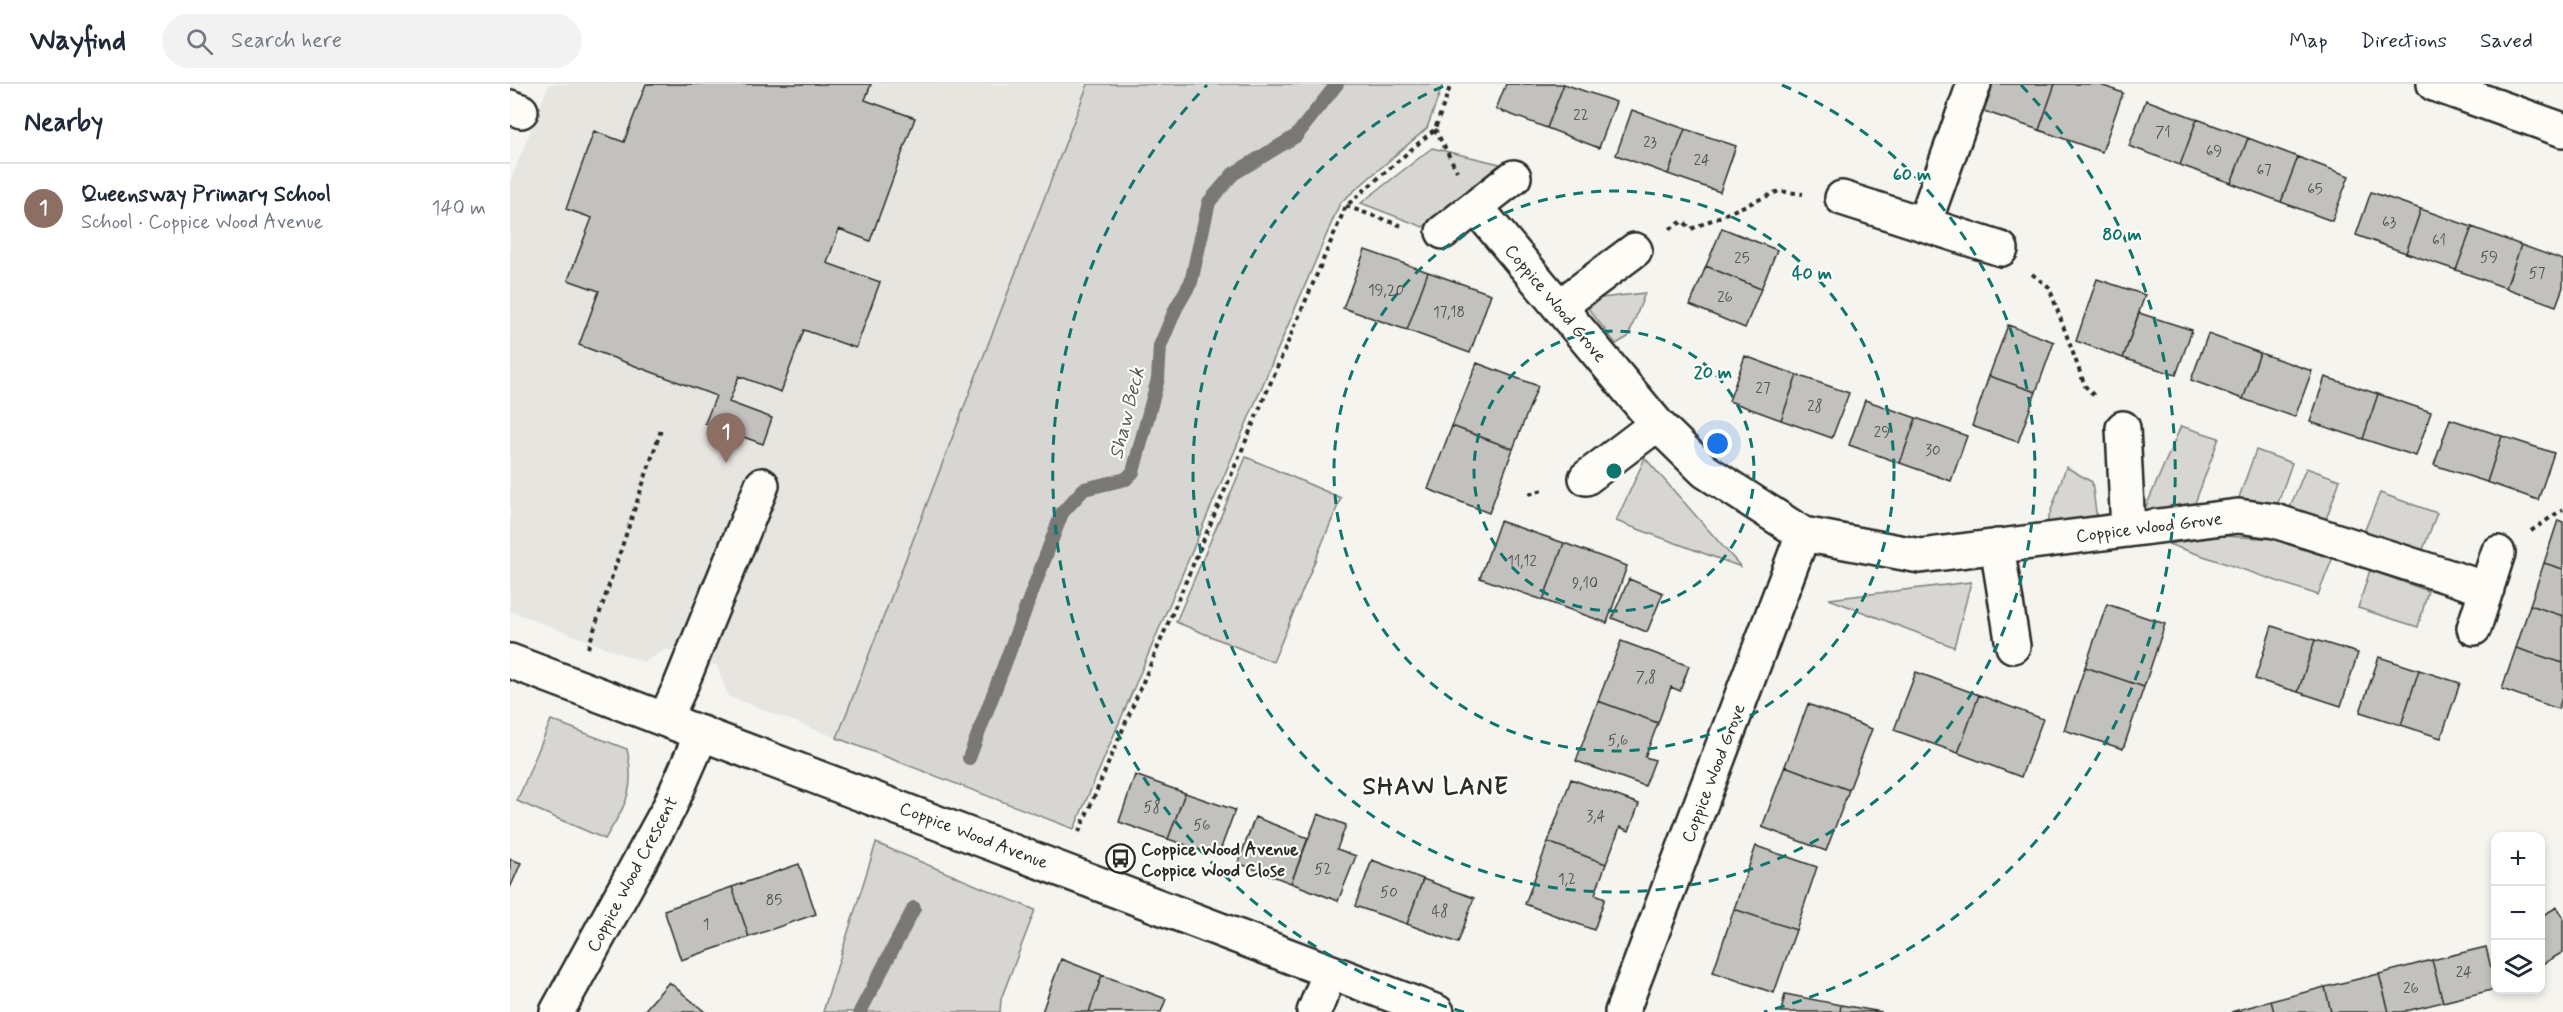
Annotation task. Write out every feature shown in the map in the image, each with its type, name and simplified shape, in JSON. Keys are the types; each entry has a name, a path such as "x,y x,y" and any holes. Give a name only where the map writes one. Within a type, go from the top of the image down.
{"street":[{"path":"1924,224 1974,84"},
{"path":"2434,84 2563,130"},
{"path":"1443,232 1514,177"},
{"path":"1842,198 2001,249"},
{"name":"Coppice Wood Grove","path":"1476,207 1657,423 1705,471 1803,534 1920,556 2238,516 2275,521 2487,589"},
{"path":"1560,306 1635,250"},
{"path":"1586,478 1657,423"},
{"path":"2123,428 2128,530"},
{"path":"664,719 680,687 762,485"},
{"name":"Coppice Wood Grove","path":"1622,1012 1803,534"},
{"path":"1997,546 2013,646"},
{"path":"2474,628 2498,553"},
{"name":"Coppice Wood Avenue","path":"510,661 1437,1012"},
{"name":"Coppice Wood Crescent","path":"556,1012 669,808 702,733"},
{"path":"1314,1012 1330,972"}],"path":[{"path":"1056,866 1077,838 1346,206 1435,129 1451,84"},
{"path":"1683,221 1691,229 1779,191 1842,198"},
{"path":"1346,206 1435,238 1443,232"},
{"path":"2001,249 2049,287 2085,387"},
{"path":"586,652 661,430"},
{"path":"2527,534 2563,509"}],"shaded area":[{"path":"549,84 1088,84 837,738 728,696 717,666 667,649 643,662 510,611 510,182"},
{"path":"1088,84 1443,84 1427,128 1340,203 1074,829 837,738"},
{"path":"1432,148 1500,164 1423,227 1361,203"},
{"path":"1645,293 1628,337 1616,344 1588,308 1601,298"},
{"path":"2181,426 2219,438 2195,503 2144,511"},
{"path":"2256,450 2292,463 2278,503 2272,505 2237,503"},
{"path":"1246,457 1341,498 1273,662 1176,622"},
{"path":"1645,458 1741,567 1616,521"},
{"path":"2066,467 2092,482 2097,520 2046,525"},
{"path":"2306,468 2340,480 2325,522 2289,510"},
{"path":"2380,493 2437,513 2422,552 2364,532"},
{"path":"2222,536 2278,539 2333,557 2318,595 2168,544"},
{"path":"2370,570 2428,591 2418,627 2358,608"},
{"path":"1971,582 1954,647 1829,599"},
{"path":"551,720 627,749 630,763 630,786 624,806 605,839 517,801"},
{"path":"876,843 1035,910 1001,999 1000,1012 823,1012"}],"building":[{"path":"646,84 871,84 865,100 915,118 870,241 839,229 827,263 880,282 856,348 804,330 781,392 739,376 729,402 772,418 763,444 705,423 716,396 579,345 599,291 568,280 592,218 566,209 594,131 624,142"},
{"path":"1506,84 1564,84 1547,128 1496,109"},
{"path":"1564,84 1616,102 1599,148 1547,128"},
{"path":"1984,84 2055,84 2039,130 1975,108"},
{"path":"2055,84 2098,84 2123,93 2102,152 2039,130"},
{"path":"2146,100 2197,119 2180,165 2129,146"},
{"path":"1632,110 1685,129 1668,174 1616,155"},
{"path":"2197,119 2248,138 2231,183 2180,165"},
{"path":"1685,129 1736,146 1720,192 1668,174"},
{"path":"2248,138 2298,157 2281,202 2231,183"},
{"path":"2298,157 2349,176 2332,221 2281,202"},
{"path":"2371,192 2421,209 2406,253 2356,235"},
{"path":"2421,209 2472,227 2456,270 2406,253"},
{"path":"2472,227 2521,245 2506,288 2456,270"},
{"path":"1722,228 1777,250 1761,289 1706,266"},
{"path":"2521,245 2563,260 2563,287 2556,306 2506,288"},
{"path":"1365,250 1428,272 1407,330 1343,308"},
{"path":"1706,266 1761,289 1745,328 1690,305"},
{"path":"1428,272 1491,294 1470,353 1407,330"},
{"path":"2097,279 2145,295 2123,358 2076,341"},
{"path":"2139,313 2192,330 2176,375 2123,358"},
{"path":"2008,325 2054,342 2036,392 1989,376"},
{"path":"2208,334 2260,353 2243,399 2191,380"},
{"path":"2260,353 2312,371 2295,417 2243,399"},
{"path":"1745,356 1797,375 1781,420 1729,401"},
{"path":"1477,363 1538,386 1513,449 1452,426"},
{"path":"1797,375 1849,393 1832,438 1781,420"},
{"path":"1989,376 2036,392 2018,442 1972,426"},
{"path":"2325,377 2378,394 2363,439 2310,422"},
{"path":"2378,394 2431,412 2416,456 2363,439"},
{"path":"1865,400 1916,418 1900,463 1849,445"},
{"path":"1916,418 1967,436 1951,481 1900,463"},
{"path":"2450,419 2502,436 2487,482 2434,465"},
{"path":"1452,426 1513,449 1489,513 1428,489"},
{"path":"2502,436 2554,453 2538,500 2487,482"},
{"path":"2558,520 2563,522 2563,569 2544,563"},
{"path":"1500,521 1564,543 1543,600 1480,578"},
{"path":"1564,543 1627,566 1607,623 1543,600"},
{"path":"2544,563 2563,569 2563,616 2530,605"},
{"path":"1629,579 1663,593 1647,632 1612,618"},
{"path":"2107,604 2165,624 2144,687 2085,667"},
{"path":"2530,605 2563,616 2563,663 2516,648"},
{"path":"2272,626 2315,640 2298,692 2255,679"},
{"path":"2315,640 2358,653 2341,706 2298,692"},
{"path":"1621,641 1689,666 1680,691 1671,687 1658,723 1598,701"},
{"path":"2516,648 2563,663 2563,695 2558,709 2502,689"},
{"path":"2379,657 2419,670 2401,725 2360,712"},
{"path":"2085,667 2144,687 2123,749 2064,730"},
{"path":"2419,670 2460,683 2441,738 2401,725"},
{"path":"1916,672 1979,695 1958,753 1894,730"},
{"path":"1979,695 2043,719 2021,777 1958,753"},
{"path":"1598,701 1658,723 1645,757 1655,760 1645,786 1576,761"},
{"path":"1808,704 1872,729 1849,790 1785,766"},
{"path":"1785,766 1849,790 1826,851 1762,827"},
{"path":"1135,775 1185,793 1168,839 1119,822"},
{"path":"1571,779 1639,804 1629,831 1620,827 1606,864 1548,842"},
{"path":"1185,793 1235,810 1218,856 1168,839"},
{"path":"1318,814 1346,825 1337,849 1356,856 1338,901 1291,883"},
{"path":"1255,817 1308,838 1291,883 1238,863"},
{"path":"1548,842 1606,864 1595,894 1605,898 1594,930 1525,904"},
{"path":"1756,846 1817,867 1796,930 1734,909"},
{"path":"510,859 521,863 510,888"},
{"path":"1372,860 1423,879 1407,924 1355,906"},
{"path":"799,864 816,914 749,937 732,887"},
{"path":"1423,879 1474,898 1458,943 1407,924"},
{"path":"732,887 749,937 681,960 664,910"},
{"path":"2557,907 2563,916 2563,952 2545,963 2545,940 2545,914"},
{"path":"1734,909 1796,930 1774,993 1713,972"},
{"path":"2486,947 2491,968 2491,990 2443,1002 2432,960"},
{"path":"1061,959 1102,975 1089,1012 1042,1012"},
{"path":"2432,960 2443,1002 2402,1012 2389,1012 2379,974"},
{"path":"2379,974 2389,1012 2331,1012 2325,987"},
{"path":"1102,975 1166,999 1161,1012 1089,1012"},
{"path":"669,982 705,1012 643,1012"},
{"path":"2325,987 2331,1012 2274,1012 2271,1001"},
{"path":"1785,994 1841,1005 1840,1012 1781,1012"},
{"path":"2271,1001 2274,1012 2231,1012"},
{"path":"1841,1005 1882,1012 1840,1012"}],"waterway":[{"name":"Shaw Beck","path":"969,758 1062,513 1084,489 1126,479 1133,472 1158,379 1160,346 1176,308 1191,282 1209,202 1233,174 1296,136 1337,84"},
{"name":"Shaw Beck","path":"860,1012 914,908"}],"place":[{"name":"Queensway Primary School","path":"726,463"},
{"name":"Coppice Wood Avenue Coppice Wood Close","path":"1120,859"}],"district":[{"name":"SHAW LANE","path":"1436,786"}]}
